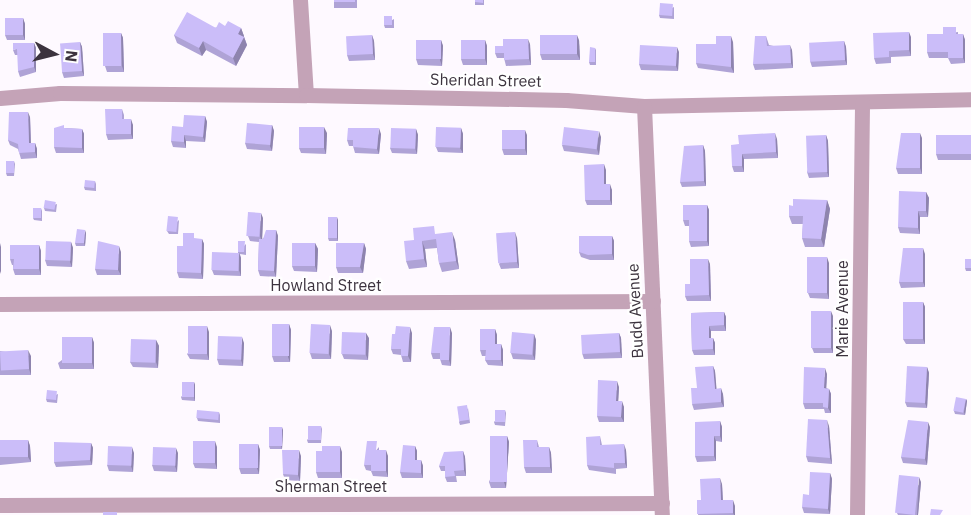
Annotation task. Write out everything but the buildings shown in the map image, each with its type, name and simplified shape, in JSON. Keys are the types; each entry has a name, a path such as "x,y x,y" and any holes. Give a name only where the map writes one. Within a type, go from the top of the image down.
{"street":[{"path":"300,0 306,95"},
{"name":"Sheridan Street","path":"0,98 60,93 306,95 567,100 644,106 971,99"},
{"name":"Marie Avenue","path":"856,515 862,103"},
{"name":"Budd Avenue","path":"644,106 662,509"},
{"name":"Howland Street","path":"0,304 653,301"},
{"name":"Sherman Street","path":"0,505 662,509"}]}
